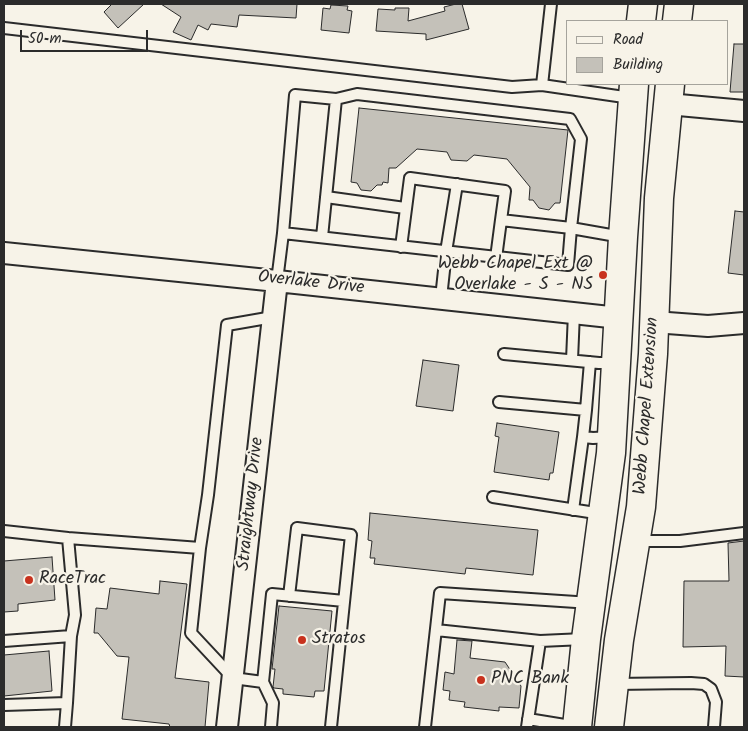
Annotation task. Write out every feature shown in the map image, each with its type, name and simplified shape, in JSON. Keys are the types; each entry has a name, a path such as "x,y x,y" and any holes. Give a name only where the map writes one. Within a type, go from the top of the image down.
{"main road":[{"path":"641,20 643,4"},
{"path":"677,20 679,4"},
{"name":"Webb Chapel Extension","path":"577,727 586,639 611,445 633,91"},
{"name":"Webb Chapel Extension","path":"609,727 618,640 636,541 641,498 653,354 659,198 669,94"},
{"path":"619,318 654,322"},
{"path":"611,445 623,469 624,486 621,524 629,538 636,541"}],"street":[{"path":"669,94 744,110"},
{"name":"Overlake Drive","path":"4,253 619,318"},
{"name":"Straightway Drive","path":"227,727 277,281"},
{"path":"654,322 708,326 744,323"}],"lane":[{"path":"542,85 551,4"},
{"path":"4,28 512,87 542,85 633,91"},
{"path":"277,281 295,95 336,99 357,94 570,119 581,139 568,265 283,232"},
{"path":"322,237 336,99"},
{"path":"401,247 410,178 505,191 496,258"},
{"path":"441,298 457,184"},
{"path":"326,197 405,208"},
{"path":"502,220 571,228 623,237"},
{"path":"572,360 574,313"},
{"path":"263,682 233,678 191,632 228,325 273,317"},
{"path":"504,354 617,363"},
{"path":"573,510 586,410 590,362"},
{"path":"499,402 586,410"},
{"path":"583,436 611,445"},
{"path":"493,497 603,514"},
{"path":"289,596 297,528 351,534 331,727"},
{"path":"4,531 200,548"},
{"path":"636,541 680,541 744,532"},
{"path":"65,727 71,636 75,615 68,538"},
{"path":"425,727 440,592 591,603"},
{"path":"271,727 273,703 263,682 272,594 344,601"},
{"path":"436,630 540,641 586,639"},
{"path":"4,640 71,636"},
{"path":"540,641 528,723 577,727"},
{"path":"613,684 704,684 711,689 716,702 714,727"},
{"path":"4,705 67,703"}],"building":[{"path":"112,4 144,4 118,28 104,12"},
{"path":"161,4 297,4 296,18 239,15 237,27 211,24 208,30 198,25 191,40 173,32 181,17"},
{"path":"462,4 469,29 426,40 426,34 376,31 378,9 395,10 395,8 409,8 408,21 445,11 444,7"},
{"path":"331,5 348,6 347,10 352,11 349,33 321,30 323,8 330,9"},
{"path":"734,44 744,44 744,92 730,92"},
{"path":"359,108 568,130 560,203 555,203 549,210 539,208 533,200 529,200 530,187 507,159 474,155 467,161 451,160 447,152 417,149 396,168 389,168 388,183 383,182 382,185 377,185 371,191 361,190 357,183 351,182"},
{"path":"735,211 744,212 744,275 728,273"},
{"path":"423,360 459,365 453,411 416,406"},
{"path":"497,423 559,432 553,473 550,473 549,480 494,472 499,437 495,436"},
{"path":"370,513 538,530 533,575 466,568 465,574 374,564 375,558 370,558 372,541 368,540"},
{"path":"744,541 744,677 725,676 726,646 683,647 684,581 729,581 728,543"},
{"name":"RaceTrac","path":"52,557 55,600 18,604 18,611 4,612 4,561"},
{"path":"160,581 187,584 175,678 209,682 205,727 170,727 169,724 122,719 129,657 117,656 98,633 94,633 96,608 107,609 110,588 159,594"},
{"name":"Stratos","path":"279,606 332,611 324,691 315,691 314,697 283,694 283,689 273,687 275,669 272,669"},
{"name":"PNC Bank","path":"457,640 472,641 470,658 505,662 521,686 519,708 499,707 499,711 464,707 465,702 449,700 450,691 443,690 445,672 454,674"},
{"path":"49,651 52,691 4,696 4,655"}],"place":[{"name":"Webb Chapel Ext @ Overlake - S - NS","path":"603,275"},
{"name":"RaceTrac","path":"29,580"},
{"name":"Stratos","path":"302,640"},
{"name":"PNC Bank","path":"481,680"}]}
